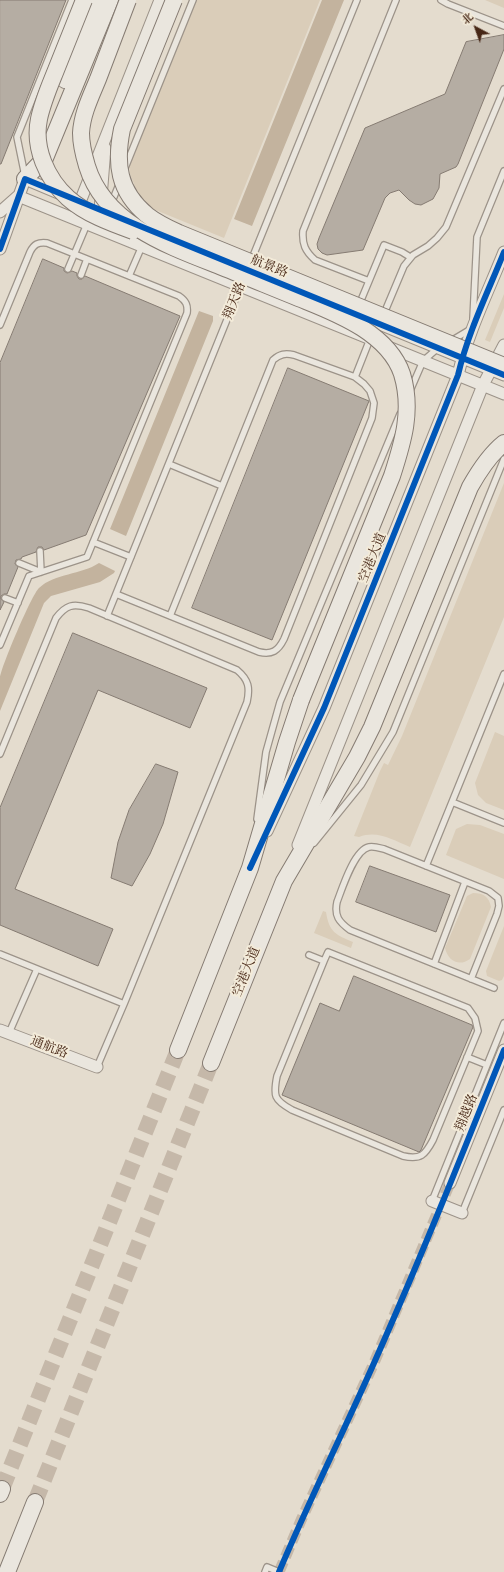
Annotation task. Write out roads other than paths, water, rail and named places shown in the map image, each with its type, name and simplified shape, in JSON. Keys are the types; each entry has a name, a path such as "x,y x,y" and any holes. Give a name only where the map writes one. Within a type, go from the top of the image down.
{"main road":[{"path":"84,0 44,100 38,120 38,138 41,156 47,171 56,185 69,199 105,220 166,245"},
{"path":"25,179 97,0"},
{"path":"25,179 45,158 110,0"},
{"path":"128,0 86,110 81,133 84,154 90,175 102,196 116,211 137,227 166,245"},
{"path":"174,0 122,129 118,148 118,164 121,178 136,204 148,216 179,233 498,368"},
{"name":"空港大道","path":"166,245 332,312 361,327 378,339 391,355 401,373 406,393 407,412 404,439 392,476 301,700 250,868 178,1050"},
{"name":"空港大道","path":"211,1063 284,881 372,727 470,487 482,466 498,447 504,443"},
{"path":"7,1572 35,1502"}],"street":[{"path":"76,219 80,202 160,0"},
{"path":"90,225 100,210 107,132"},
{"path":"0,249 25,179"},
{"name":"航景路","path":"25,179 462,358 498,368 504,375"},
{"path":"0,212 18,196"},
{"path":"18,196 504,394"},
{"name":"空港大道","path":"250,868 324,708 458,375 462,358 504,252"},
{"name":"空港大道","path":"284,881 483,386 498,368 504,345"},
{"name":"通航路","path":"5,1031 97,1067"},
{"name":"翔越路","path":"450,1184 504,1050"},
{"path":"432,1201 462,1213"}],"lane":[{"path":"25,179 17,137 72,0"},
{"path":"100,210 109,207 193,0"},
{"name":"翔天路","path":"107,616 357,0"},
{"path":"369,281 315,260 309,255 302,241 303,231 396,0"},
{"path":"441,0 504,26"},
{"path":"380,324 404,266 410,257 428,246 446,227 504,89"},
{"path":"250,868 266,752 280,702 423,361 438,348 473,329 477,237 504,171"},
{"path":"68,269 74,254 90,225"},
{"path":"0,325 34,246 40,242 47,243 179,296 188,306 187,313 87,557 29,576 0,645"},
{"path":"355,314 384,245 410,257"},
{"path":"129,276 142,246"},
{"path":"81,275 87,259"},
{"path":"355,377 370,339"},
{"path":"116,594 170,616 259,652 274,652 280,647 372,418 374,403 370,391 364,384 355,377 294,355 286,353 279,355 273,360 170,616"},
{"path":"284,881 362,786 393,732 504,459"},
{"path":"168,464 222,486"},
{"path":"93,542 131,557"},
{"path":"40,551 41,572"},
{"path":"20,564 41,572"},
{"path":"5,598 18,603"},
{"path":"0,754 56,618 62,610 71,606 80,606 107,616 237,670 248,682 249,691 247,702 97,1067"},
{"path":"426,866 504,674"},
{"path":"452,802 504,823"},
{"path":"471,979 497,914 498,898 492,892 384,849 368,847 361,851 356,857 337,902 335,910 336,918 342,925 350,930 471,979 494,988"},
{"path":"434,964 465,882"},
{"path":"328,952 468,1008 475,1018 478,1031 433,1140 429,1148 422,1156 414,1158 404,1156 292,1110 280,1103 275,1097 274,1089 277,1076 324,961 328,952"},
{"path":"0,954 124,1004"},
{"path":"309,955 324,961"},
{"path":"5,1031 38,969"},
{"name":"翔越路","path":"432,1201 504,1023"},
{"path":"467,1057 487,1065"},
{"path":"462,1213 504,1110"},
{"path":"265,1572 267,1567 279,1572"}],"tunnel":[{"path":"2,1489 178,1050"},
{"path":"35,1502 211,1063"},
{"path":"279,1572 302,1518 374,1363 450,1183"}]}
